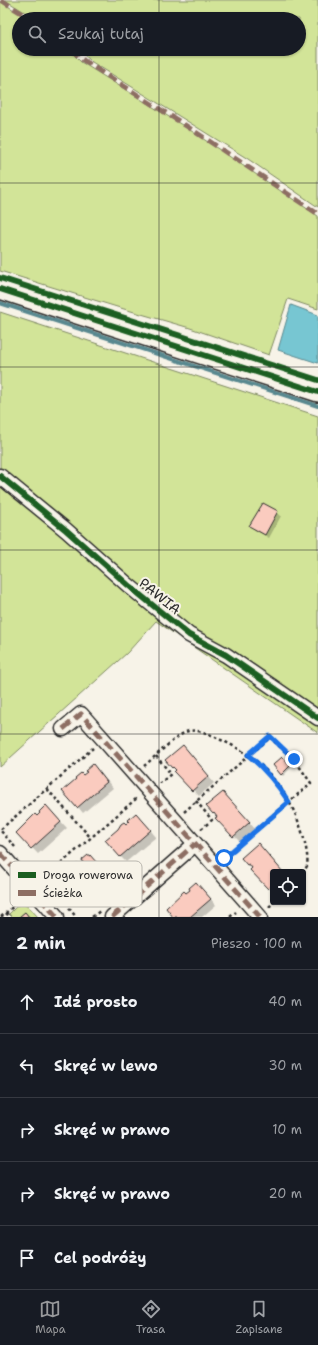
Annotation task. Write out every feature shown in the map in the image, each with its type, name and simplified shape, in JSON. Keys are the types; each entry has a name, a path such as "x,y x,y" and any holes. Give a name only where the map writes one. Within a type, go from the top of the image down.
{"street":[{"path":"0,289 318,392"},
{"name":"PAWIA","path":"0,476 66,530 128,585 190,634 226,655 318,718"},
{"path":"63,729 81,714 195,844 264,912"},
{"path":"142,885 195,844"},
{"path":"0,853 10,864"},
{"path":"48,907 57,917"}],"path":[{"path":"144,766 181,734 190,731 200,731 215,736 234,746 259,764 289,802 304,836 307,856 307,865 305,869"},
{"path":"184,812 270,736 294,759 311,783 224,858"},
{"path":"0,830 93,748 98,754"},
{"path":"156,756 171,774 159,784"},
{"path":"47,789 91,838"},
{"path":"64,861 137,798 132,793"},
{"path":"196,801 212,820 200,830"},
{"path":"232,906 241,917"},
{"path":"1,917 13,907"},
{"path":"92,917 108,912"},
{"path":"230,917 236,912"},
{"path":"6,913 10,917"}],"green space":[{"path":"5,0 318,0 318,207 248,159 92,62 86,56 306,56 306,12 25,12"},
{"path":"0,1 17,12 12,12 12,56 75,56 81,62 190,130 318,216 318,309 288,299 269,355 190,328 0,271"},
{"path":"0,312 318,416 318,733 156,621 127,653 0,767"},
{"path":"16,907 29,907 38,917 29,917 25,912 19,917 12,917 9,914"}],"water":[{"path":"291,305 318,315 318,363 278,350"}],"building":[{"path":"263,503 278,511 265,535 249,526"},
{"path":"183,745 209,776 192,791 174,772 176,770 173,767 172,768 165,760"},
{"path":"282,757 290,766 281,775 273,765"},
{"path":"93,764 107,782 77,808 62,791 81,773 83,775 87,772 85,771"},
{"path":"223,792 250,822 233,837 215,818 217,817 214,813 213,814 206,806"},
{"path":"46,805 61,822 31,849 16,833 35,814 37,816"},
{"path":"136,813 151,830 120,857 105,840 118,829 121,824 124,822 126,824 129,821 128,820"},
{"path":"258,843 280,869 270,869 270,887 268,889 250,870 252,868 249,864 247,865 241,858"},
{"path":"90,855 95,861 82,861"},
{"path":"196,882 211,899 190,917 173,917 166,908 184,891 186,893 190,890 189,888"},
{"path":"25,912 29,917 19,917"}],"waterway":[{"path":"0,303 318,406"}],"marked path":[{"path":"1,0 20,12"},
{"path":"79,56 318,214"},
{"path":"63,729 81,714 260,917"},
{"path":"142,891 195,844"},
{"path":"0,853 10,864"},
{"path":"48,907 57,917"},
{"path":"112,917 123,907"}],"cycle path":[{"path":"0,278 318,380"},
{"path":"0,289 318,392"},
{"path":"0,476 189,635 226,655 318,718"}],"route":[{"path":"224,858 289,802 279,786 259,764 248,755 270,736 294,759"}]}
